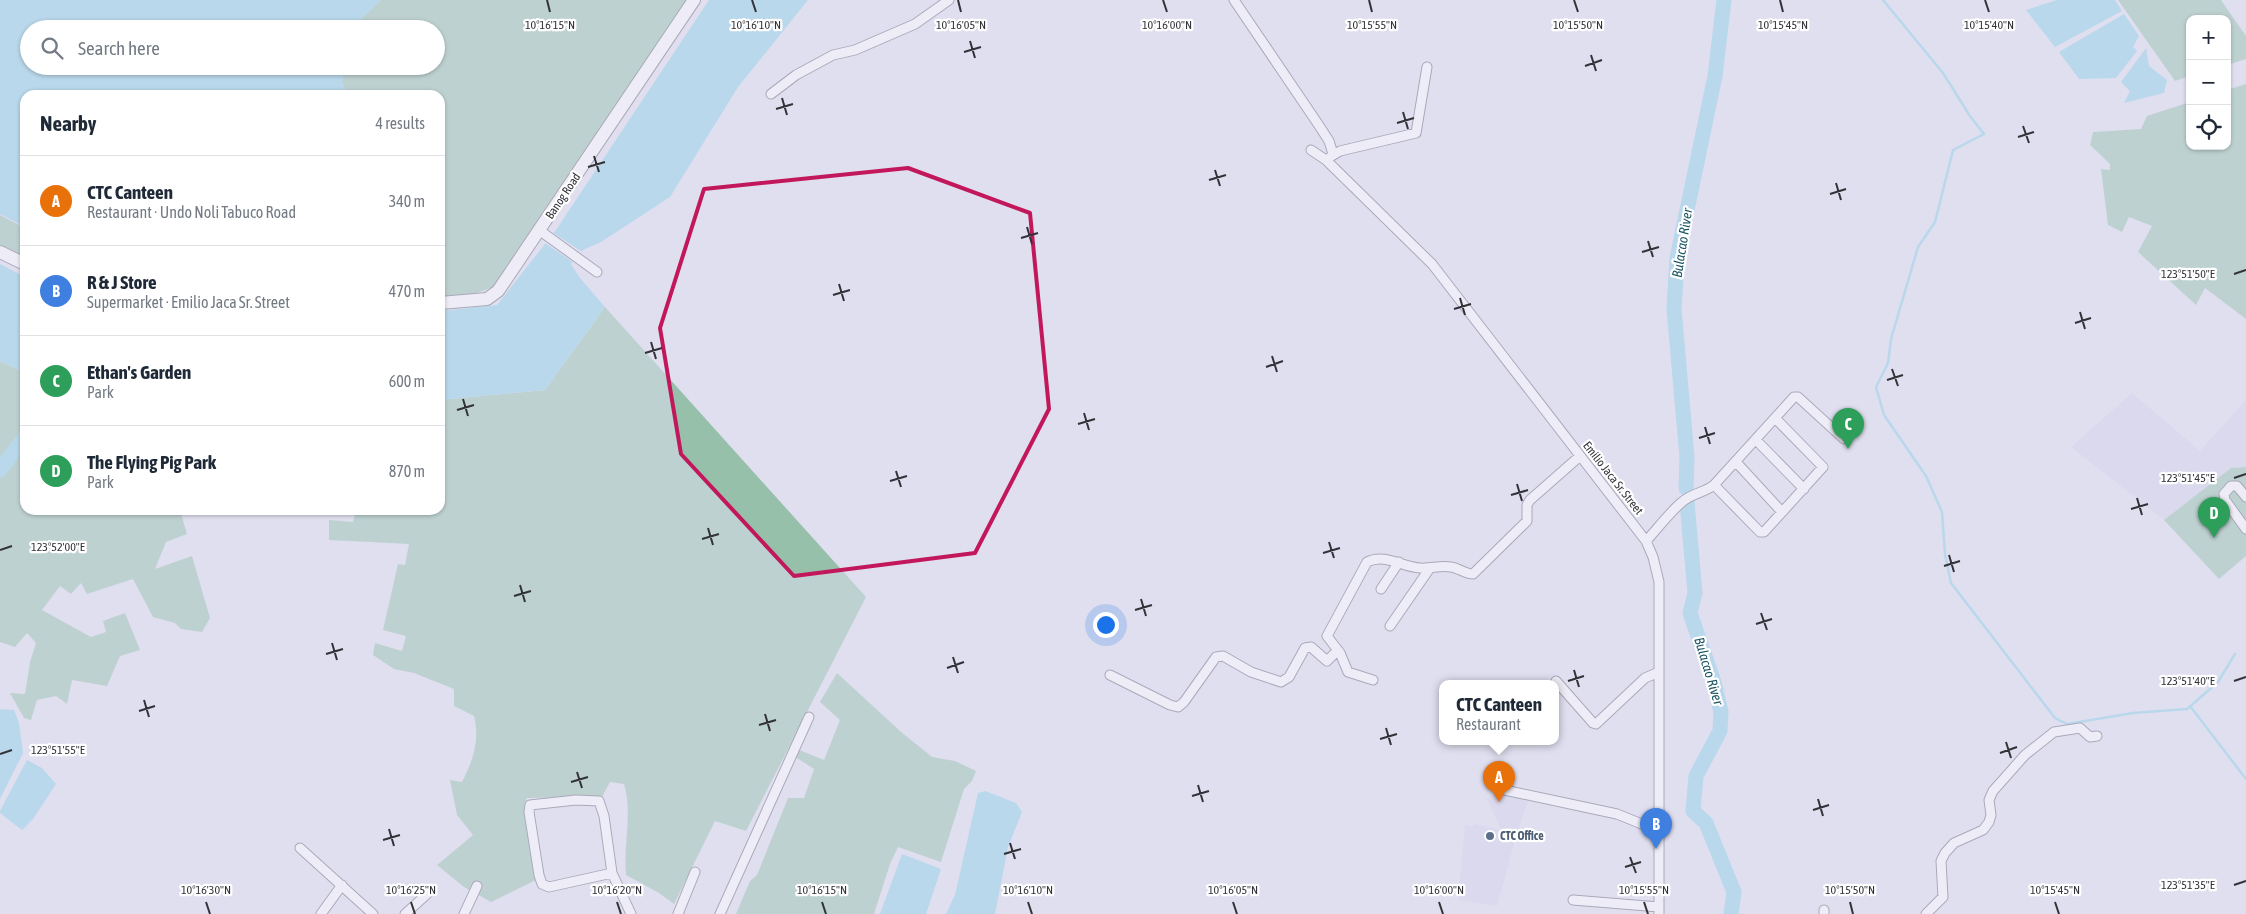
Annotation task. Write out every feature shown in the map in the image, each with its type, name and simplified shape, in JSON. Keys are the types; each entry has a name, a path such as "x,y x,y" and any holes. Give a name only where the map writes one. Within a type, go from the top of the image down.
{"street":[{"name":"Banog Road","path":"445,303 481,300 493,296 503,286 544,234 694,0"},
{"path":"771,94 796,75 833,55 856,50 914,24 949,0"},
{"path":"1234,0 1330,141 1330,157"},
{"path":"1330,157 1340,151 1416,133 1427,67"},
{"name":"Emilio Jaca Sr. Street","path":"1311,150 1330,157 1432,264 1646,541 1653,557 1659,582 1659,911"},
{"path":"544,234 585,261 597,272"},
{"path":"0,252 20,262"},
{"path":"1646,541 1682,502 1691,495 1706,491 1714,485 1776,419 1793,398 1798,397 1844,440"},
{"path":"1714,485 1761,532 1804,489 1823,467 1776,419"},
{"path":"1756,440 1804,489"},
{"path":"1373,680 1348,672 1338,650 1327,636 1364,566 1371,560 1393,559 1419,568 1448,566 1469,574 1476,572 1527,521 1527,505 1530,500 1580,456"},
{"path":"1736,462 1782,512"},
{"path":"2246,497 2237,486 2231,486 2224,494 2225,500 2246,529"},
{"path":"1381,589 1399,562"},
{"path":"1390,626 1430,568"},
{"path":"1110,675 1170,705 1178,707 1184,702 1216,657 1222,656 1250,672 1281,682 1289,677 1305,648 1311,647 1327,661 1338,650"},
{"path":"1559,684 1593,723 1596,724 1645,678 1659,672"},
{"path":"720,914 809,717"},
{"path":"1926,914 1943,897 1941,862 1945,854 1954,843 1983,830 1989,822 1990,795 2025,755 2058,731 2080,728 2090,736 2097,736"},
{"path":"1500,790 1617,814 1659,831"},
{"path":"612,873 549,887 542,884 529,812 530,805 576,800 599,801 604,816 612,873 631,914"},
{"path":"300,848 373,914"},
{"path":"678,914 695,872"},
{"path":"321,914 342,885"},
{"path":"464,914 477,886"},
{"path":"405,914 427,894"},
{"path":"1573,900 1659,911"}],"highlighted area":[{"path":"908,168 1030,213 1049,409 975,553 794,576 681,454 660,328 704,189"}],"shaded area":[{"path":"2132,393 2200,451 2246,400 2246,467 2231,468 2164,520 2071,447"},
{"path":"1499,791 1529,798 1517,833 1497,906 1458,900 1465,825 1472,827 1475,824 1501,830 1487,799"}],"green space":[{"path":"381,0 687,0 493,287 474,294 445,297 445,90 345,90 342,82 343,75 445,75 445,20 361,19"},
{"path":"2118,0 2221,0 2246,36 2246,59 2231,64 2231,15 2186,15 2186,77 2175,81"},
{"path":"2246,84 2246,319 2205,288 2196,305 2138,252 2152,226 2129,217 2122,232 2108,225 2101,169 2110,170 2110,164 2090,145 2093,132 2141,129 2147,116 2186,103 2186,150 2231,150 2231,89"},
{"path":"0,215 20,225 20,257 0,247"},
{"path":"605,307 866,597 746,831 715,821 674,904 659,893 626,875 628,806 624,784 610,782 602,797 527,798 525,803 538,879 491,902 464,887 437,865 473,835 457,815 450,780 462,782 469,766 476,742 474,716 454,706 454,689 414,673 394,669 373,655 375,643 402,651 406,636 383,630 398,564 405,565 409,544 329,540 329,520 353,522 355,515 445,515 445,400 545,390"},
{"path":"0,361 20,371 20,515 181,515 187,534 166,542 155,569 192,556 210,618 202,632 181,629 175,623 153,617 133,579 87,594 81,583 71,594 60,586 42,610 91,637 106,632 103,621 125,613 140,650 120,656 107,686 72,680 67,704 56,696 37,700 31,720 24,718 10,693 25,694 30,662 36,643 27,633 15,647 0,642"},
{"path":"2246,467 2246,556 2219,579 2164,520 2231,468"},
{"path":"837,673 900,731 932,757 955,761 976,771 972,781 964,789 941,862 898,847 890,864 874,914 736,914 750,881 757,875 788,798 804,798 814,769 794,756 797,749 824,760 840,720 820,702"}],"water":[{"path":"0,0 381,0 361,20 20,20 20,75 343,75 342,82 345,90 20,90 20,224 0,214"},
{"path":"709,0 808,0 738,87 670,197 601,242 583,250 571,264 580,278 605,307 545,390 445,400 445,310 497,305 556,230"},
{"path":"2057,0 2115,0 2122,11 2055,47 2026,10"},
{"path":"2124,14 2139,36 2133,47 2137,51 2116,78 2079,79 2059,52"},
{"path":"2146,48 2149,66 2167,80 2164,93 2124,103 2130,91 2121,82"},
{"path":"0,264 20,274 20,371 0,361"},
{"path":"0,709 14,710 19,723 23,753 0,799"},
{"path":"27,760 42,768 56,784 33,819 22,830 0,813 0,811"},
{"path":"985,791 1016,803 1022,812 1008,847 995,914 946,914 955,895 978,793"},
{"path":"902,854 941,869 926,914 880,914"}],"pier":[{"path":"552,232 584,253 574,263 545,243"}],"waterway":[{"name":"Bulacao River","path":"1686,488 1687,457 1674,309 1677,258 1715,76 1724,0"},
{"path":"1883,0 1943,73 1970,116 1984,134 1953,150 1935,222 1918,247 1891,339 1888,363 1876,387 1884,415 1926,476 1942,512 1945,554 1951,583 2055,718 2067,724 2133,713 2187,709 2218,682 2235,654"},
{"path":"0,470 20,444"},
{"name":"Bulacao River","path":"1687,502 1695,593 1690,613 1714,682 1721,712 1720,731 1696,776 1693,811 1706,823 1734,892 1731,914"},
{"path":"2190,706 2246,779"}],"place":[{"name":"Ethan's Garden","path":"1848,449"},
{"name":"The Flying Pig Park","path":"2214,538"},
{"name":"CTC Canteen","path":"1499,802"},
{"name":"CTC Office","path":"1490,836"},
{"name":"R & J Store","path":"1656,849"}]}
